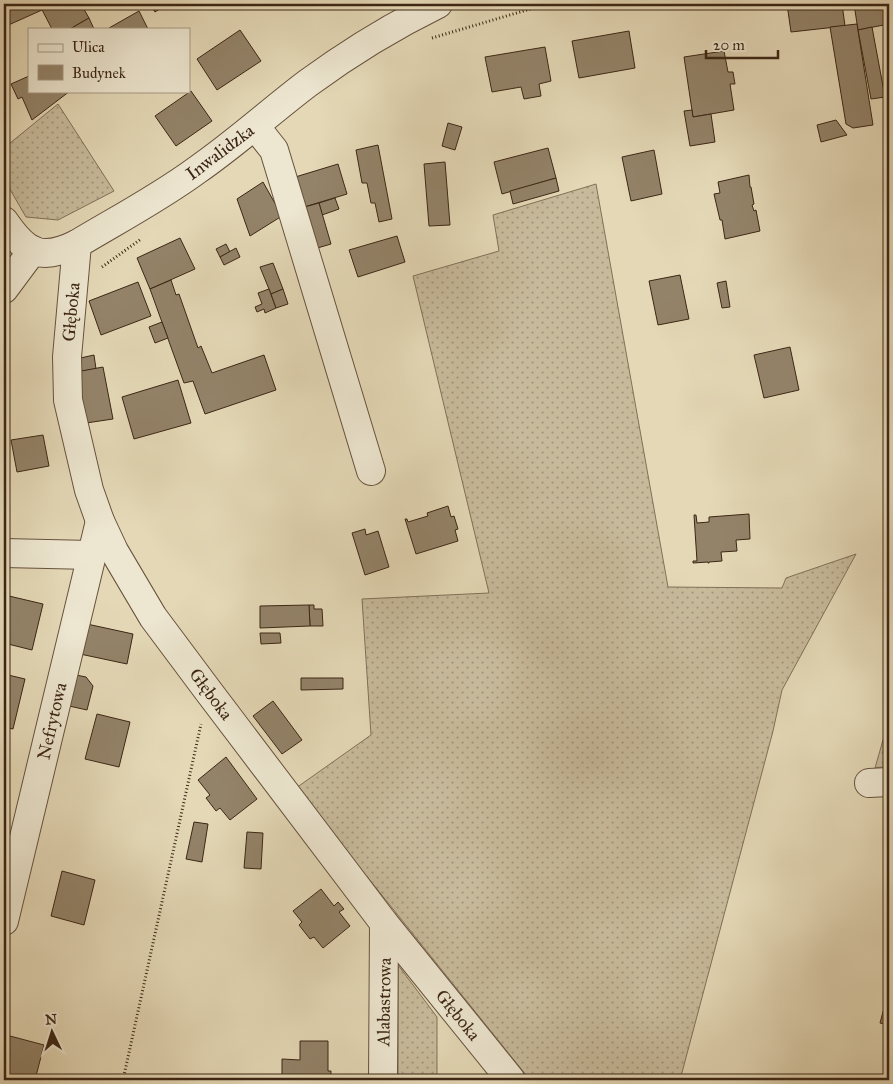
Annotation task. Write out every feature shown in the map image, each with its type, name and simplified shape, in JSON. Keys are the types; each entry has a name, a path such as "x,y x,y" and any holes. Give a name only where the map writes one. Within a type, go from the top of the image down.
{"street":[{"name":"Inwalidzka","path":"33,250 42,253 60,252 77,244 177,184 221,153 348,55 399,24 438,4"},
{"path":"255,126 274,150 371,471"},
{"path":"4,221 16,237 33,250 4,290"},
{"name":"Głęboka","path":"77,244 66,357 68,400 89,490 100,521 114,551 153,617 209,692 384,923 511,1080"},
{"name":"Nefrytowa","path":"4,921 100,521"},
{"path":"4,553 92,556"},
{"name":"Alabastrowa","path":"382,1080 384,923"}],"path":[{"path":"425,40 547,4"},
{"path":"73,287 142,238"},
{"path":"123,1080 209,692"}],"shaded area":[{"path":"58,104 114,191 58,220 26,217 4,179 4,148"},
{"path":"596,184 668,587 782,588 786,578 856,554 782,690 773,731 680,1080 530,1080 296,788 371,735 362,599 489,593 413,276 499,251 493,215"},
{"path":"889,719 889,766 875,768"},
{"path":"398,965 437,1017 437,1080 398,1080"}],"building":[{"path":"4,4 39,4 42,10 4,27"},
{"path":"39,4 81,4 89,18 72,28 51,28"},
{"path":"150,4 167,4 155,12"},
{"path":"787,4 842,4 845,26 791,32"},
{"path":"854,4 889,4 889,24 858,30"},
{"path":"139,11 148,28 109,28"},
{"path":"89,18 94,28 72,28"},
{"path":"857,24 873,125 853,128 846,124 830,27"},
{"path":"872,27 885,97 871,99 858,30"},
{"path":"240,30 261,61 217,90 197,59"},
{"path":"629,31 635,68 579,78 572,41"},
{"path":"545,47 551,81 539,84 541,96 524,99 521,87 492,92 485,57"},
{"path":"724,51 728,72 733,72 735,84 730,84 734,110 693,117 684,57"},
{"path":"28,76 28,92 69,92 32,120 22,97 18,99 11,84"},
{"path":"190,92 212,121 176,146 155,116"},
{"path":"692,110 693,117 711,114 715,142 690,146 684,111"},
{"path":"836,120 847,135 821,142 817,125"},
{"path":"448,123 462,127 455,150 442,146"},
{"path":"378,145 392,219 379,222 375,203 371,203 367,183 362,183 356,150"},
{"path":"548,148 556,178 502,194 494,162"},
{"path":"654,150 662,194 631,201 622,157"},
{"path":"445,162 450,225 429,226 424,164"},
{"path":"338,164 347,194 301,208 292,178"},
{"path":"749,175 754,204 752,205 754,211 756,210 760,231 725,239 722,220 720,220 714,194 720,193 718,182"},
{"path":"556,178 559,191 513,204 510,191"},
{"path":"263,182 282,216 250,236 237,199"},
{"path":"335,198 339,209 322,215 319,203"},
{"path":"319,203 331,244 314,249 301,208"},
{"path":"397,236 405,262 358,277 349,250"},
{"path":"180,238 195,269 150,289 137,258"},
{"path":"226,244 230,252 220,257 216,249"},
{"path":"236,248 240,257 224,265 220,257"},
{"path":"273,263 283,289 271,294 260,267"},
{"path":"680,275 689,319 658,325 649,281"},
{"path":"171,280 176,295 179,294 198,348 201,346 212,373 264,355 276,390 205,414 193,381 184,383 150,289"},
{"path":"726,281 730,307 722,308 717,283"},
{"path":"138,282 151,316 101,335 89,301"},
{"path":"269,289 276,308 265,313 264,309 257,312 255,307 262,304 258,293"},
{"path":"283,289 288,304 276,308 271,294"},
{"path":"162,322 168,338 155,343 149,327"},
{"path":"790,347 799,390 764,398 754,355"},
{"path":"94,355 96,369 76,372 76,359"},
{"path":"103,367 113,419 86,423 76,372"},
{"path":"178,380 191,423 134,439 122,397"},
{"path":"43,435 49,466 17,472 11,440"},
{"path":"448,506 451,517 454,516 458,529 455,530 458,541 416,554 405,519 408,522 428,516 427,513"},
{"path":"749,514 750,539 736,540 737,551 721,552 722,561 693,563 693,561 697,561 694,515 696,515 697,523 709,522 709,517"},
{"path":"365,529 366,535 378,531 389,567 365,575 352,533"},
{"path":"9,596 43,604 32,650 4,643 4,619"},
{"path":"309,605 314,605 314,609 322,609 323,626 310,626"},
{"path":"309,605 310,626 260,628 260,606"},
{"path":"87,624 133,634 127,664 80,654"},
{"path":"260,633 280,633 281,643 261,644"},
{"path":"4,674 25,679 13,729 4,727"},
{"path":"76,675 86,677 93,686 87,710 69,706"},
{"path":"301,678 343,678 343,689 301,690"},
{"path":"273,701 302,740 282,754 253,716"},
{"path":"97,714 130,722 119,767 85,759"},
{"path":"226,757 257,799 230,820 220,808 216,811 206,798 210,795 198,780"},
{"path":"194,822 208,824 202,862 186,859"},
{"path":"247,832 263,833 261,869 244,868"},
{"path":"62,871 95,880 84,925 51,916"},
{"path":"321,889 334,906 338,902 344,909 339,912 350,926 323,948 314,937 310,939 299,925 302,922 293,911"},
{"path":"887,997 889,998 889,1025 880,1023"},
{"path":"10,1036 44,1045 35,1080 4,1080 10,1054 5,1053"},
{"path":"300,1041 328,1041 328,1071 331,1071 331,1080 282,1080 282,1059 300,1060"}]}
